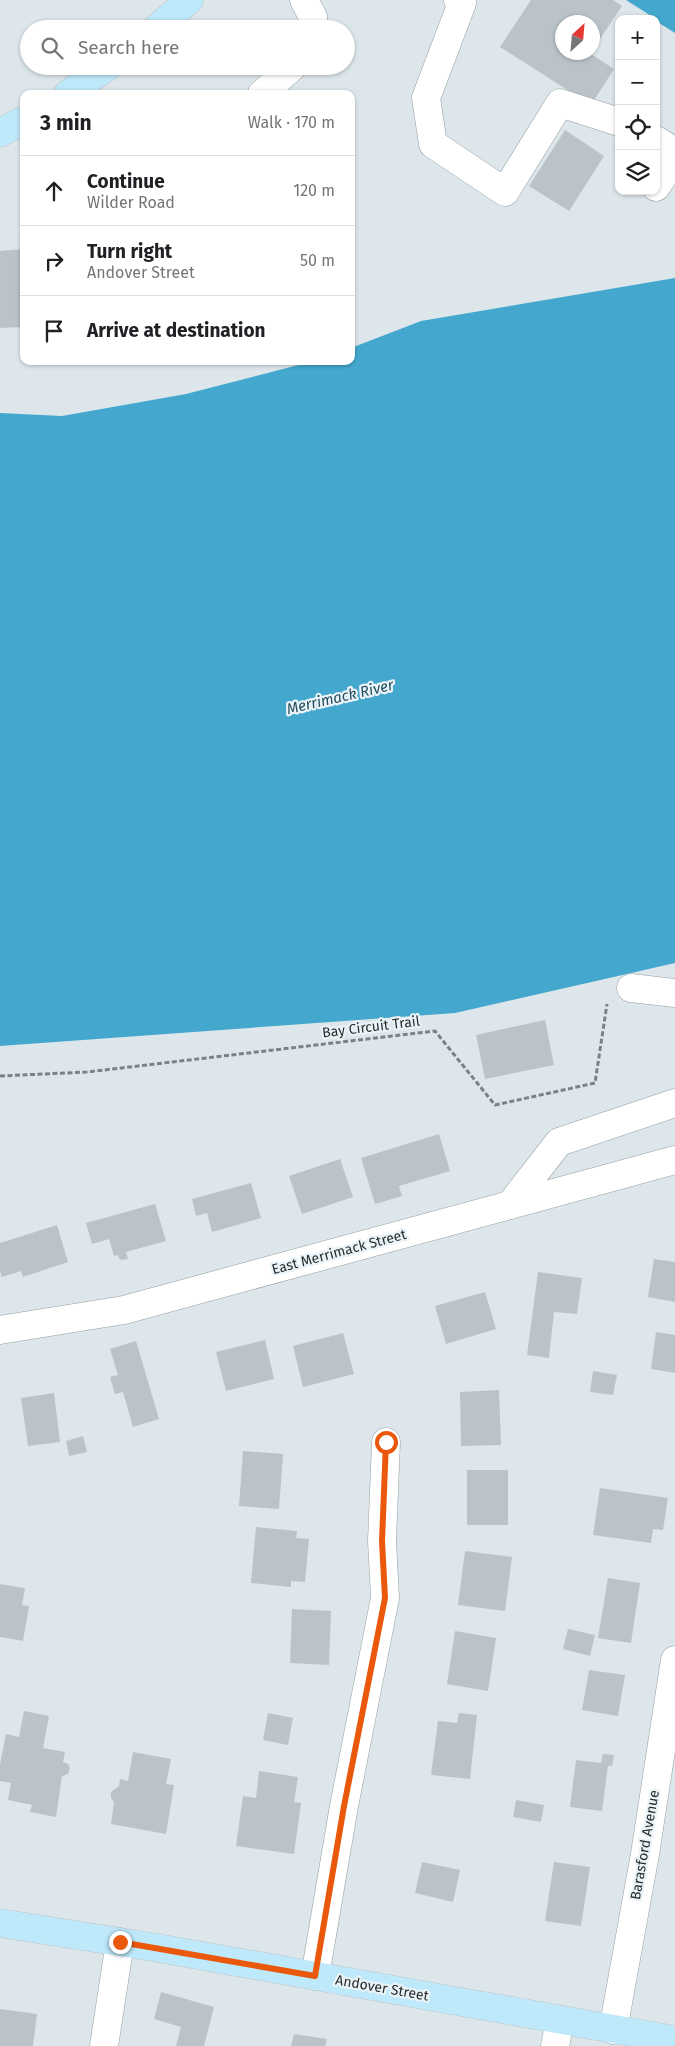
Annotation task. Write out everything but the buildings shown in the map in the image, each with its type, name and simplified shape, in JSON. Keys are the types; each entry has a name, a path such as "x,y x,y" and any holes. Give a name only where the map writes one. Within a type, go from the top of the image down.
{"main road":[{"path":"166,20 189,0"},
{"path":"74,90 95,75"},
{"path":"0,133 20,122"},
{"name":"Andover Street","path":"0,1923 315,1976 557,2033 613,2030 675,2040"}],"street":[{"path":"304,0 313,20"},
{"path":"458,0 462,3 426,98 433,144 505,192 560,103 615,121"},
{"path":"266,90 283,75"},
{"path":"660,143 675,152"},
{"path":"660,181 675,159"},
{"path":"631,988 675,993"},
{"path":"510,1205 558,1142 675,1103"},
{"name":"East Merrimack Street","path":"0,1330 124,1310 675,1160"},
{"path":"315,1976 344,1806 385,1598 382,1541 386,1442"},
{"name":"Barasford Avenue","path":"613,2030 645,1854 675,1660"},
{"path":"104,2046 120,1942"}],"path":[{"name":"Bay Circuit Trail","path":"0,1076 87,1072 435,1031 494,1105 594,1083 609,992 631,988"}],"water":[{"path":"626,0 675,0 675,33 660,24 660,15 650,15"},
{"name":"Merrimack River","path":"675,278 675,963 455,1013 0,1046 0,413 62,416 186,394 298,365 355,365 355,346 421,321"}],"route":[{"path":"120,1942 315,1976 344,1806 372,1672 385,1598 382,1541 386,1442"}]}
